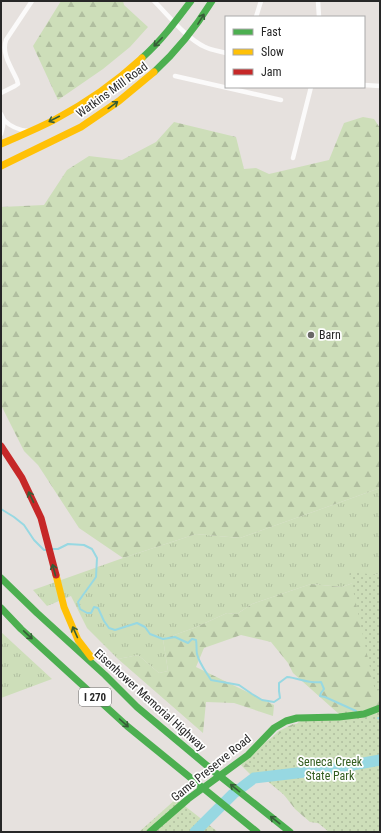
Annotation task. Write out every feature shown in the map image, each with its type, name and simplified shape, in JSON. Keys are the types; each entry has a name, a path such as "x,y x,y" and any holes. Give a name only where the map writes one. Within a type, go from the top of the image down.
{"main road":[{"name":"Watkins Mill Road","path":"1,144 55,119 78,106 116,80 142,59 175,23 191,1"},
{"name":"Watkins Mill Road","path":"1,166 81,127 130,93 156,72 170,58 189,36 212,1"},
{"path":"1,446 22,478 41,518 64,607 78,640 105,675"},
{"name":"Eisenhower Memorial Highway","path":"1,578 37,614 105,675 137,707 290,832"},
{"name":"I 270","path":"1,608 27,634 127,726 257,832"},
{"name":"Game Preserve Road","path":"150,832 188,799 248,755 274,728 286,721 297,718 339,717 364,714 380,708"}],"street":[{"path":"1,93 18,84 5,52 5,44 6,40 32,1"},
{"path":"154,1 189,36 205,47 225,53"},
{"path":"256,16 261,1"},
{"path":"318,1 319,16"},
{"path":"175,76 225,86"},
{"path":"365,85 380,86"},
{"path":"293,158 311,88"},
{"path":"238,89 281,100"},
{"path":"1,114 4,120 11,127 30,131"},
{"path":"1,134 4,120"}],"green space":[{"path":"61,1 123,1 124,5 148,27 130,47 103,69 58,100 33,46"},
{"path":"363,117 374,119 380,128 380,488 240,538 196,534 123,558 79,528 38,465 24,451 1,405 1,207 44,205 67,170 89,156 122,160 156,142 174,122 236,137 244,169 256,168 269,174 329,160 344,123"},
{"path":"380,488 380,573 342,587 311,584 252,604 237,614 227,613 194,628 163,639 168,671 159,673 138,655 118,659 87,628 71,596 47,606 33,590 196,534 240,538"},
{"path":"349,571 380,576 380,690 375,691"},
{"path":"380,573 380,832 310,822 295,809 270,777 254,778 241,765 279,731 293,724 349,723 293,673 288,663 271,642 241,635 204,648 196,667 274,705 273,716 234,703 206,702 203,733 118,659 138,655 159,673 168,671 163,639 194,628 227,613 237,614 252,604 311,584 342,587"},
{"path":"1,632 52,679 1,698"},
{"name":"Seneca Creek State Park","path":"380,710 380,832 329,832 242,760 262,744 303,720"},
{"path":"176,799 218,832 139,832"}],"waterway":[{"path":"1,509 24,525 34,540 44,550 47,550"},
{"path":"51,549 58,549 68,544 84,545 92,549 97,558 96,577 78,602 80,609 87,613 91,613 94,607 98,608 109,628 115,630 137,623 145,627 150,634 163,639 175,637 188,643 192,639 196,640 198,657 211,680 239,685 262,700 274,702 280,698 279,683 287,677 312,682 321,682 324,689 320,696 356,711"},
{"path":"195,832 233,794 254,778 331,769 380,760"}],"traffic: fast":[{"path":"142,58 162,38 191,1"},
{"path":"154,72 171,56 186,38 212,1"},
{"path":"1,578 137,707 290,832"},
{"path":"1,608 21,629 127,726 257,832"},
{"path":"150,832 188,799 248,755 274,728 286,721 297,718 339,717 364,714 380,708"}],"traffic: slow":[{"path":"1,144 48,123 78,107 111,84 142,58"},
{"path":"1,166 81,127 119,101 154,72"},
{"path":"56,575 64,607 78,640 91,657"}],"traffic: jam":[{"path":"1,446 22,478 41,518 56,575"}],"place":[{"name":"Barn","path":"311,335"}]}
